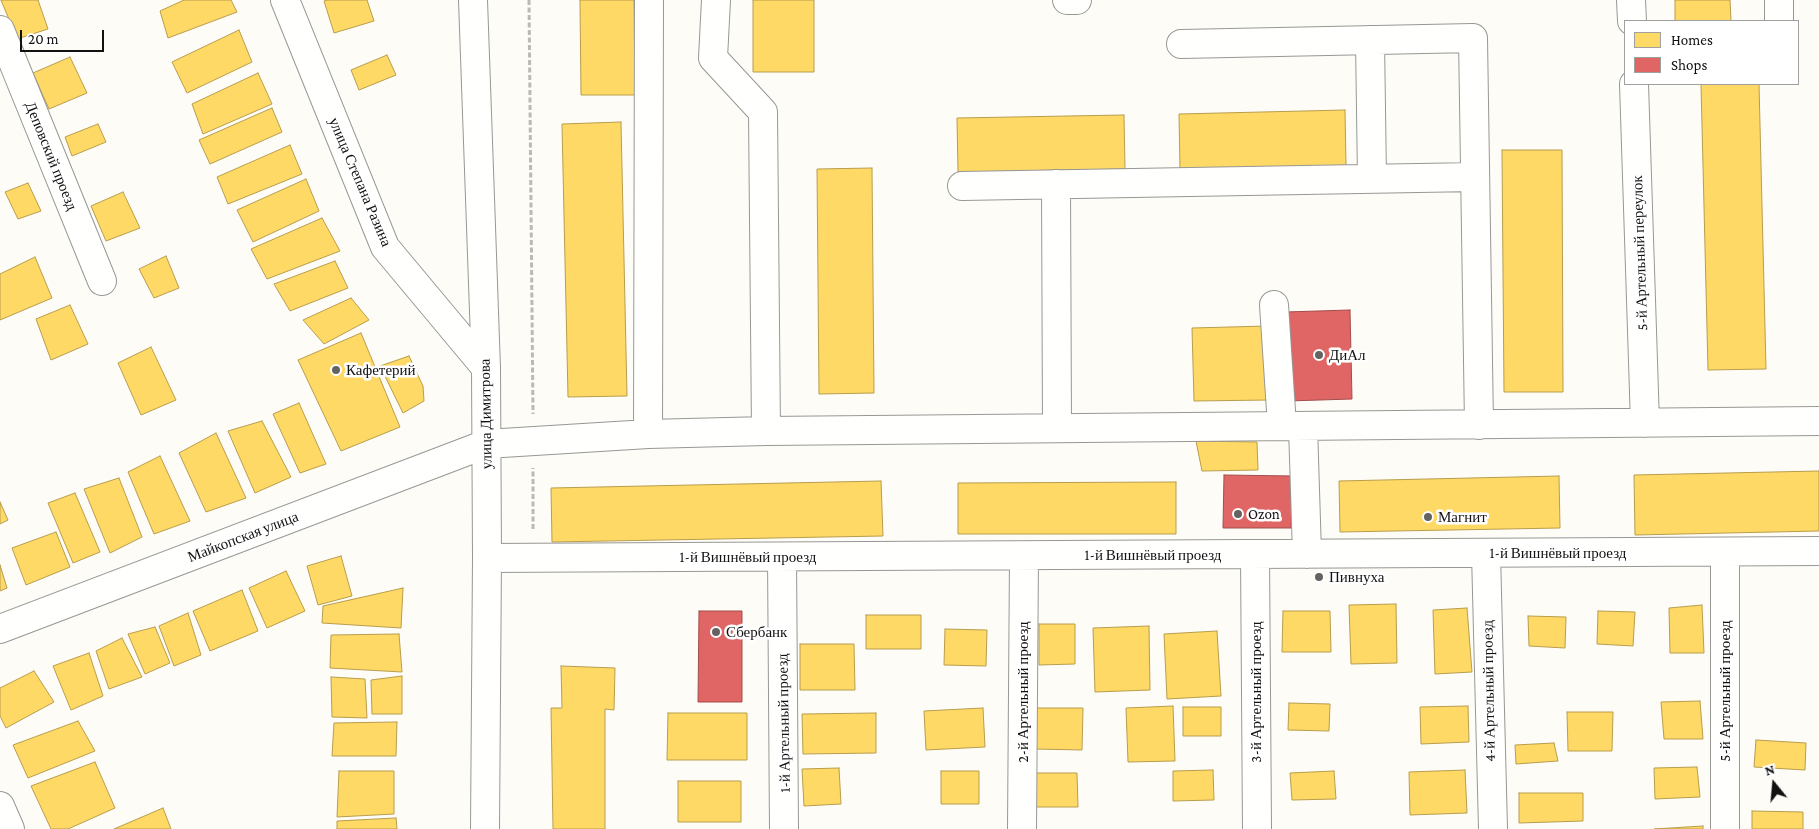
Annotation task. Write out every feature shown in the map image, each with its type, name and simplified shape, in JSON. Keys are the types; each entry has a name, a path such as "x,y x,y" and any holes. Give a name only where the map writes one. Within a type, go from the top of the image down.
{"street":[{"name":"улица Степана Разина","path":"285,0 385,247 486,368"},
{"name":"улица Димитрова","path":"473,0 486,368 485,829"},
{"path":"648,434 649,0"},
{"path":"716,0 714,58 763,112 766,431"},
{"path":"1067,0 1077,0"},
{"path":"1631,0 1632,20"},
{"path":"1779,0 1779,20"},
{"name":"Деповский проезд","path":"0,30 102,281"},
{"path":"1181,44 1473,38 1479,425"},
{"path":"1370,40 1372,178"},
{"name":"5-й Артельный переулок","path":"1634,85 1645,423"},
{"path":"962,186 1475,177"},
{"path":"1056,184 1057,428"},
{"path":"1274,305 1292,426 1307,554"},
{"name":"Майкопская улица","path":"0,629 486,444 648,434 766,431 1819,421"},
{"name":"5-й Артельный проезд","path":"1725,552 1725,829"},
{"name":"1-й Вишнёвый проезд","path":"487,558 1819,552"},
{"name":"4-й Артельный проезд","path":"1486,553 1493,829"},
{"name":"3-й Артельный проезд","path":"1255,555 1256,829"},
{"name":"2-й Артельный проезд","path":"1022,829 1024,556"},
{"name":"1-й Артельный проезд","path":"782,557 784,829"},
{"path":"0,806 10,829"}],"path":[{"path":"529,0 533,558"}],"building: Homes":[{"path":"1,0 38,0 48,29 17,39"},
{"path":"184,0 231,0 237,12 168,38 160,11"},
{"path":"367,0 374,21 334,33 324,1"},
{"path":"580,0 634,0 635,95 581,95"},
{"path":"753,0 814,0 814,72 753,72"},
{"path":"1675,0 1730,0 1731,20 1675,20"},
{"path":"239,30 252,62 187,93 172,62"},
{"path":"387,55 396,75 359,90 351,70"},
{"path":"70,57 87,93 49,109 33,73"},
{"path":"258,73 272,104 203,134 192,104"},
{"path":"1701,85 1759,85 1766,369 1708,370"},
{"path":"272,108 282,132 210,164 199,140"},
{"path":"1345,110 1346,166 1180,169 1179,114"},
{"path":"1124,115 1125,169 958,172 957,118"},
{"path":"621,122 627,396 568,397 562,124"},
{"path":"98,124 106,142 72,156 65,137"},
{"path":"290,145 302,174 228,204 217,177"},
{"path":"1502,150 1562,150 1563,392 1504,392"},
{"path":"872,168 874,393 819,394 817,169"},
{"path":"306,179 319,211 253,242 237,210"},
{"path":"28,183 41,211 18,219 5,192"},
{"path":"123,192 140,228 106,241 91,206"},
{"path":"322,218 340,251 267,279 251,249"},
{"path":"166,256 179,288 154,298 139,269"},
{"path":"35,257 52,298 0,320 0,274"},
{"path":"335,261 348,288 290,311 274,284"},
{"path":"351,298 369,320 324,344 303,320"},
{"path":"70,305 88,344 51,360 36,319"},
{"path":"1267,326 1269,400 1194,401 1192,328"},
{"path":"361,333 400,427 341,451 298,360"},
{"path":"151,347 176,400 141,415 118,363"},
{"path":"409,356 423,386 424,401 403,413 380,366"},
{"path":"299,403 326,464 300,473 273,414"},
{"path":"262,421 291,477 255,493 228,431"},
{"path":"216,433 246,498 206,512 179,453"},
{"path":"1196,441 1257,442 1258,470 1202,471"},
{"path":"160,456 190,521 154,534 128,472"},
{"path":"1819,471 1819,531 1635,535 1634,475"},
{"path":"1559,476 1560,528 1340,532 1339,481"},
{"path":"119,478 142,537 110,553 84,489"},
{"path":"881,481 883,536 552,542 551,488"},
{"path":"1176,482 1176,534 958,534 958,483"},
{"path":"75,493 100,552 73,563 48,503"},
{"path":"0,502 8,520 0,524"},
{"path":"56,532 70,567 26,585 12,548"},
{"path":"341,556 352,596 318,605 307,566"},
{"path":"0,565 7,588 0,591"},
{"path":"286,571 305,611 267,628 249,588"},
{"path":"403,588 401,628 322,623 323,606"},
{"path":"242,590 258,631 210,651 193,611"},
{"path":"1396,604 1397,663 1351,664 1349,605"},
{"path":"1702,605 1704,653 1670,653 1669,608"},
{"path":"1467,608 1472,672 1435,674 1433,610"},
{"path":"1283,611 1330,611 1331,652 1282,652"},
{"path":"1598,611 1635,612 1633,646 1597,644"},
{"path":"188,613 201,655 174,666 159,626"},
{"path":"866,615 921,615 921,649 866,649"},
{"path":"1528,616 1566,617 1565,648 1529,646"},
{"path":"1039,624 1075,624 1075,664 1039,665"},
{"path":"1149,626 1150,690 1095,692 1093,628"},
{"path":"155,627 170,663 145,674 128,634"},
{"path":"945,629 987,630 986,666 944,665"},
{"path":"1217,631 1221,696 1167,699 1164,634"},
{"path":"399,634 402,672 330,668 331,635"},
{"path":"122,638 142,677 109,689 96,651"},
{"path":"800,644 854,644 855,690 800,690"},
{"path":"89,653 103,696 71,710 53,666"},
{"path":"561,666 615,668 614,710 605,709 605,829 553,829 551,708 562,708"},
{"path":"34,671 54,702 6,728 0,716 0,688"},
{"path":"402,676 402,714 372,714 371,680"},
{"path":"331,677 365,679 367,718 332,717"},
{"path":"1700,701 1703,739 1664,739 1661,702"},
{"path":"1289,703 1330,704 1329,731 1288,730"},
{"path":"1173,706 1175,761 1128,762 1126,708"},
{"path":"1468,706 1469,742 1421,744 1420,707"},
{"path":"1183,707 1221,707 1221,736 1183,736"},
{"path":"983,708 985,747 926,750 924,711"},
{"path":"1036,708 1083,708 1082,750 1035,749"},
{"path":"1567,712 1613,712 1612,751 1568,751"},
{"path":"668,713 747,713 747,760 667,760"},
{"path":"876,713 876,753 803,754 802,714"},
{"path":"78,721 95,751 28,778 13,745"},
{"path":"397,722 396,756 332,756 334,723"},
{"path":"1756,740 1806,743 1805,770 1754,767"},
{"path":"1554,743 1558,761 1516,764 1515,745"},
{"path":"95,762 115,808 68,829 51,829 31,786"},
{"path":"1697,767 1700,797 1655,799 1654,768"},
{"path":"839,768 841,804 804,806 802,769"},
{"path":"1213,770 1214,800 1173,801 1173,771"},
{"path":"1465,770 1467,813 1410,815 1409,772"},
{"path":"339,771 394,771 394,814 337,817"},
{"path":"941,771 979,771 979,804 941,804"},
{"path":"1334,771 1336,799 1292,800 1290,773"},
{"path":"1034,773 1077,773 1078,807 1035,807"},
{"path":"678,781 741,781 741,822 678,822"},
{"path":"1519,793 1583,793 1583,821 1519,823"},
{"path":"163,808 171,829 114,829"},
{"path":"1752,811 1803,812 1803,829 1752,829"},
{"path":"396,818 397,829 337,829 337,821"},
{"path":"1703,826 1703,829 1654,829"}],"building: Shops":[{"name":"ДиАл","path":"1350,310 1352,399 1287,401 1285,312"},
{"path":"1224,475 1293,476 1291,528 1223,528"},
{"path":"699,611 742,611 742,702 698,702"}],"place":[{"name":"ДиАл","path":"1319,355"},
{"name":"Кафетерий","path":"336,370"},
{"name":"Ozon","path":"1238,514"},
{"name":"Магнит","path":"1428,517"},
{"name":"Пивнуха","path":"1319,577"},
{"name":"Сбербанк","path":"716,632"}]}
